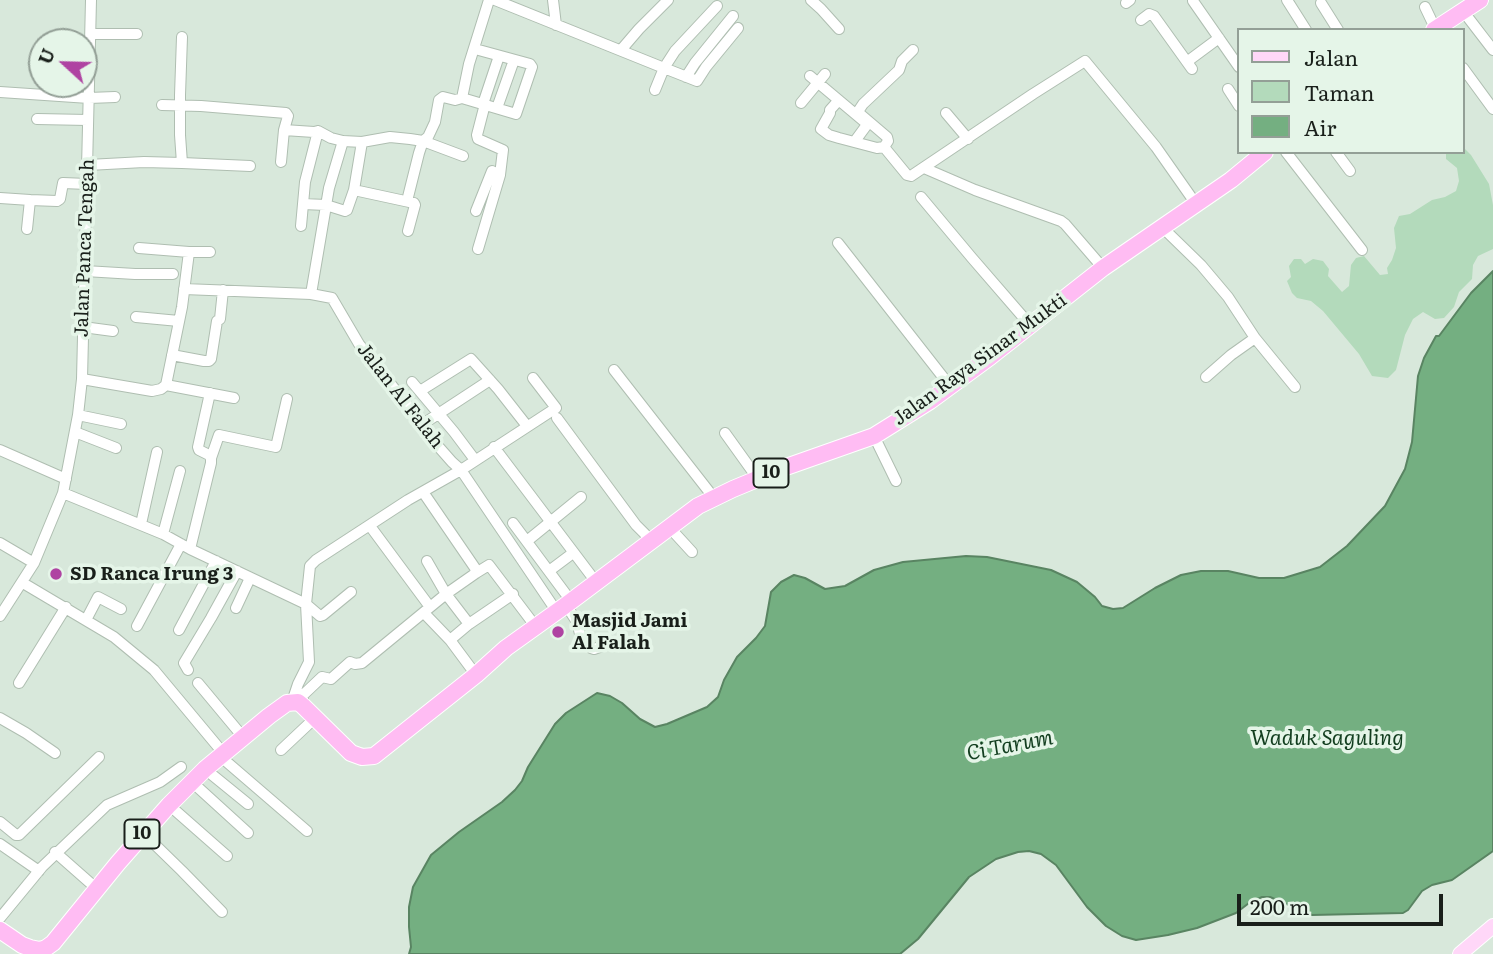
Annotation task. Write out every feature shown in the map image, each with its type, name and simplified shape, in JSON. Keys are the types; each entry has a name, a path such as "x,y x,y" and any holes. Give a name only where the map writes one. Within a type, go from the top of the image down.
{"highway":[{"path":"1436,28 1470,4"},
{"name":"Jalan Raya Sinar Mukti","path":"297,704 351,753 371,757 476,675 506,648 596,582 642,530 670,528 698,506 714,498 874,436 930,401 1103,268 1231,180 1263,154"},
{"name":"10","path":"0,930 19,950 46,951 143,833 205,769 287,703 297,704"}],"main road":[{"path":"1460,954 1493,926"}],"street":[{"name":"Jalan Panca Tengah","path":"91,28 92,0"},
{"path":"461,97 489,0"},
{"path":"495,0 697,81 738,28"},
{"path":"552,0 556,25"},
{"path":"621,50 668,0"},
{"path":"811,0 839,29"},
{"path":"1287,0 1305,28"},
{"path":"1193,1 1238,66"},
{"path":"1321,3 1338,28"},
{"path":"1470,4 1493,50"},
{"path":"655,90 675,51 717,6"},
{"path":"1426,7 1435,28"},
{"path":"1141,20 1149,14 1154,16 1190,65 1219,38"},
{"path":"686,77 733,16"},
{"path":"98,34 137,34"},
{"path":"182,37 182,163"},
{"path":"407,201 424,141 435,122 440,99 443,97 455,100 461,97 515,114 517,112 532,67 530,64 475,49"},
{"path":"838,101 821,128 829,135 877,148 884,147 888,141 887,137 860,114 859,109 899,70 902,61 914,50"},
{"path":"478,249 500,175 503,150 478,139 477,136 484,101 499,56"},
{"path":"497,108 514,60"},
{"path":"884,147 909,176 914,175 1085,61 1156,147 1196,204"},
{"path":"1465,71 1493,109"},
{"path":"801,103 817,78 838,101 866,124 855,141"},
{"path":"1228,89 1238,104"},
{"path":"0,92 28,94"},
{"path":"98,98 115,97"},
{"name":"Jalan Panca Tengah","path":"0,617 34,563 63,494 78,415 82,379 89,98"},
{"path":"162,105 286,113 288,116 281,162"},
{"path":"946,113 968,139"},
{"path":"37,119 89,120"},
{"path":"284,130 318,131 343,141 362,142 390,137 424,141 463,156"},
{"path":"301,226 305,182 318,131"},
{"path":"311,294 329,188 343,141"},
{"path":"303,204 326,205 345,211 347,209 354,190 362,142"},
{"path":"1288,154 1362,250"},
{"path":"1337,154 1350,172"},
{"path":"88,165 144,162 250,166"},
{"path":"924,168 975,190 1061,221 1103,268"},
{"path":"475,211 492,171 500,175"},
{"path":"0,198 57,201 60,199 62,183 87,184"},
{"path":"354,190 415,204 408,231"},
{"path":"921,197 1030,325"},
{"path":"27,229 30,200"},
{"path":"1163,228 1201,265 1228,297 1255,338 1295,387"},
{"path":"838,243 950,386"},
{"path":"139,248 210,251"},
{"path":"82,379 152,391 166,385 189,252"},
{"path":"85,271 173,274"},
{"name":"Jalan Al Falah","path":"184,289 311,294 334,299 359,344 437,445 461,470 565,606"},
{"path":"172,355 204,361 211,359 223,290"},
{"path":"136,317 179,321"},
{"path":"83,327 113,331"},
{"path":"1206,377 1255,338"},
{"path":"475,460 416,387 471,359 527,426"},
{"path":"614,370 714,498"},
{"path":"297,704 298,684 309,662 306,604 310,566 556,408 533,378"},
{"path":"423,424 490,380"},
{"path":"166,385 233,398"},
{"path":"210,393 198,447 211,458"},
{"path":"137,626 185,546 219,435 276,447 287,400"},
{"path":"600,472 557,418 559,414 642,530"},
{"path":"78,415 121,424"},
{"path":"75,432 116,448"},
{"path":"437,445 454,432"},
{"path":"725,433 758,479"},
{"path":"874,436 896,481"},
{"path":"494,447 596,582"},
{"path":"0,450 66,479"},
{"path":"141,524 157,452"},
{"path":"163,534 180,471"},
{"path":"423,492 476,573"},
{"path":"63,494 163,534 306,604 321,616 351,593"},
{"path":"527,541 581,497"},
{"path":"513,523 549,571 581,636 594,649 611,643"},
{"path":"370,526 427,610 476,675"},
{"path":"670,528 692,552"},
{"path":"0,543 34,563"},
{"path":"549,571 573,553"},
{"path":"180,629 216,561"},
{"path":"427,561 446,594 469,624"},
{"path":"297,704 323,677 331,679 350,662 362,663 446,594 489,565 536,627"},
{"path":"188,670 184,663 237,571"},
{"path":"236,608 250,578"},
{"path":"23,583 114,637 153,670 222,755 307,831"},
{"path":"450,640 513,594"},
{"path":"86,620 98,597 121,609"},
{"path":"19,683 66,607"},
{"path":"198,683 243,737"},
{"path":"0,718 55,753"},
{"path":"281,750 315,718"},
{"path":"0,822 19,835 99,757"},
{"path":"0,918 55,852 107,805 160,782 181,767"},
{"path":"205,769 248,804"},
{"path":"192,782 248,833"},
{"path":"169,805 227,856"},
{"path":"143,833 222,912"},
{"path":"0,845 39,870"},
{"path":"55,852 97,889"}],"green space":[{"path":"1465,149 1489,184 1493,205 1493,249 1478,256 1473,265 1472,279 1459,292 1454,307 1444,318 1435,319 1423,312 1413,319 1405,335 1396,370 1388,378 1372,376 1359,354 1323,311 1311,301 1297,298 1292,293 1287,281 1291,277 1289,266 1294,259 1301,259 1305,264 1313,259 1323,261 1329,269 1328,276 1342,292 1349,286 1351,265 1356,258 1364,256 1380,275 1388,274 1387,268 1396,248 1394,228 1399,216 1410,214 1432,200 1456,191 1459,181 1457,168 1446,159 1446,154 1465,154"}],"water":[{"name":"Waduk Saguling","path":"1493,271 1493,851 1452,880 1432,885 1422,891 1408,910 1403,913 1312,915 1270,897 1262,897 1236,913 1197,928 1136,940 1122,936 1106,926 1087,907 1056,865 1041,854 1029,851 996,859 969,877 918,939 900,954 409,954 409,907 413,887 431,855 515,790 555,724 566,713 597,693 622,703 640,719 655,727 707,707 718,697 737,657 765,626 771,592 794,575 825,589 845,586 874,570 903,562 966,556 987,557 1051,570 1077,582 1102,606 1113,609 1123,608 1181,575 1201,571 1228,571 1259,578 1284,578 1320,567 1347,546 1385,506 1405,469 1412,442 1418,376 1424,358 1436,336 1439,336 1471,293"}],"place":[{"name":"SD Ranca Irung 3","path":"56,574"},
{"name":"Masjid Jami Al Falah","path":"558,632"}],"water label":[{"name":"Ci Tarum","path":"1010,746"}]}
